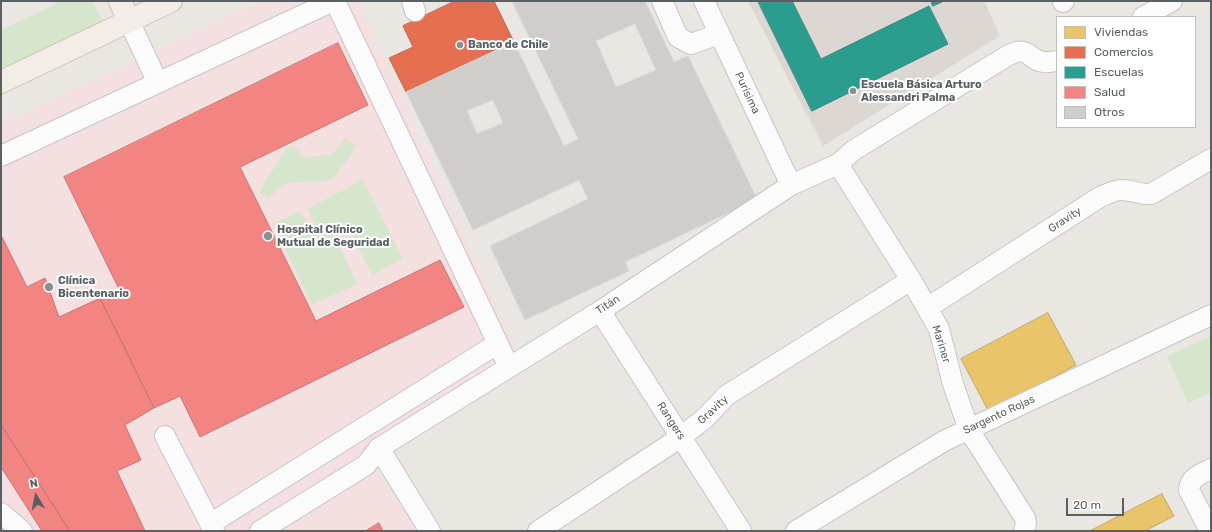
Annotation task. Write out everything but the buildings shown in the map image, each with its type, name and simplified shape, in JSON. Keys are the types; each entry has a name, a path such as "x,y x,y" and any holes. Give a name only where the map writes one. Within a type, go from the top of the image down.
{"main road":[{"path":"120,1 129,21"},
{"path":"1,82 171,1"}],"street":[{"path":"1,156 334,1 509,367"},
{"path":"662,1 678,37 691,44 719,34"},
{"name":"Purísima","path":"704,1 791,185"},
{"path":"1145,16 1172,1"},
{"path":"129,21 158,83"},
{"name":"Titán","path":"379,448 600,311 791,185 838,164 854,150 1011,54 1020,51 1026,52 1032,57 1045,63 1056,61"},
{"name":"Gravity","path":"927,308 1100,197 1110,192 1122,190 1151,194 1211,159"},
{"name":"Mariner","path":"838,164 911,280 939,329 953,384 969,430 1025,518 1026,524 1024,531"},
{"name":"Gravity","path":"538,531 681,437 704,419 727,395 911,280"},
{"name":"Rangers","path":"600,311 741,531"},
{"name":"Sargento Rojas","path":"796,531 944,441 1211,315"},
{"path":"165,436 212,527 497,344"},
{"path":"260,531 366,465 379,448 430,531"},
{"path":"1210,531 1189,490 1189,486 1196,476 1211,469"},
{"path":"1,513 22,531"}],"shaded area":[{"name":"Hospital Clínico Mutual de Seguridad","path":"262,1 358,1 518,353 364,451 416,531 1,531 1,124"},
{"name":"Escuela Básica Arturo Alessandri Palma","path":"748,1 984,1 1000,36 823,146"}],"green space":[{"path":"62,1 93,1 102,20 98,26 1,72 1,30"},
{"path":"345,138 357,146 335,176 327,181 285,183 269,198 259,192 286,149 293,146 306,158 333,154"},
{"path":"363,180 403,259 372,275 349,229 324,241 307,209"},
{"path":"300,211 318,249 336,240 357,284 312,305 273,224"},
{"path":"1211,336 1211,393 1188,403 1167,356"}],"place":[{"name":"Banco de Chile","path":"460,45"},
{"name":"Escuela Básica Arturo Alessandri Palma","path":"853,91"},
{"name":"Hospital Clínico Mutual de Seguridad","path":"268,236"},
{"name":"Clínica Bicentenario","path":"49,287"}]}
